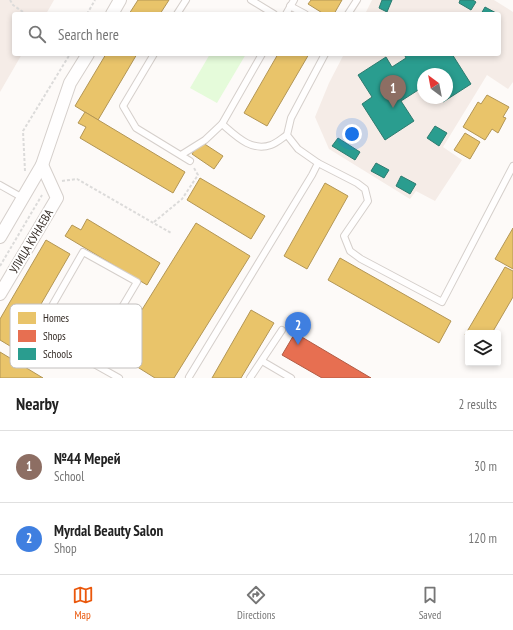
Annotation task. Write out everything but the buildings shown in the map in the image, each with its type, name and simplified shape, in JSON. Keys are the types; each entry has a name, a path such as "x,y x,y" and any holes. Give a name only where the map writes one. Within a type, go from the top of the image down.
{"street":[{"path":"113,12 120,0"},
{"path":"0,237 42,165 70,83 87,56"},
{"name":"УЛИЦА КУНАЕВА","path":"0,294 57,198 42,165"}],"lane":[{"path":"178,12 186,0"},
{"path":"251,0 271,12"},
{"path":"287,12 294,0"},
{"path":"349,12 357,0"},
{"path":"290,6 301,12"},
{"path":"153,56 123,106 136,128 190,161"},
{"path":"181,155 205,140 222,124 261,56"},
{"path":"222,124 241,140 259,148 272,145 287,135 291,118 324,56"},
{"path":"287,135 298,149 318,163 357,182 365,189 368,200 344,236 350,251 361,259 442,302 513,166"},
{"path":"190,378 318,163"},
{"path":"0,185 23,198"},
{"path":"53,304 83,252 137,282 124,304"},
{"path":"250,378 282,330"},
{"path":"262,361 291,378"},
{"path":"102,368 118,378"}],"path":[{"path":"10,0 13,5 23,12"},
{"path":"88,12 95,0"},
{"path":"31,185 25,170 23,131 69,56"},
{"path":"154,222 182,199 198,174 190,161"},
{"path":"0,266 50,182 77,179 172,233"}],"shaded area":[{"path":"0,0 54,0 47,12 12,12 12,56 21,56 0,92"},
{"path":"372,0 494,0 513,12 513,82 508,89 487,75 443,147 462,160 435,201 416,191 410,199 329,149 315,117 329,83 343,56 501,56 501,12 366,12"}],"green space":[{"path":"209,56 245,56 217,103 190,88"}],"place":[{"name":"№44 Мерей","path":"393,108"},
{"name":"Myrdal Beauty Salon","path":"298,345"}]}
